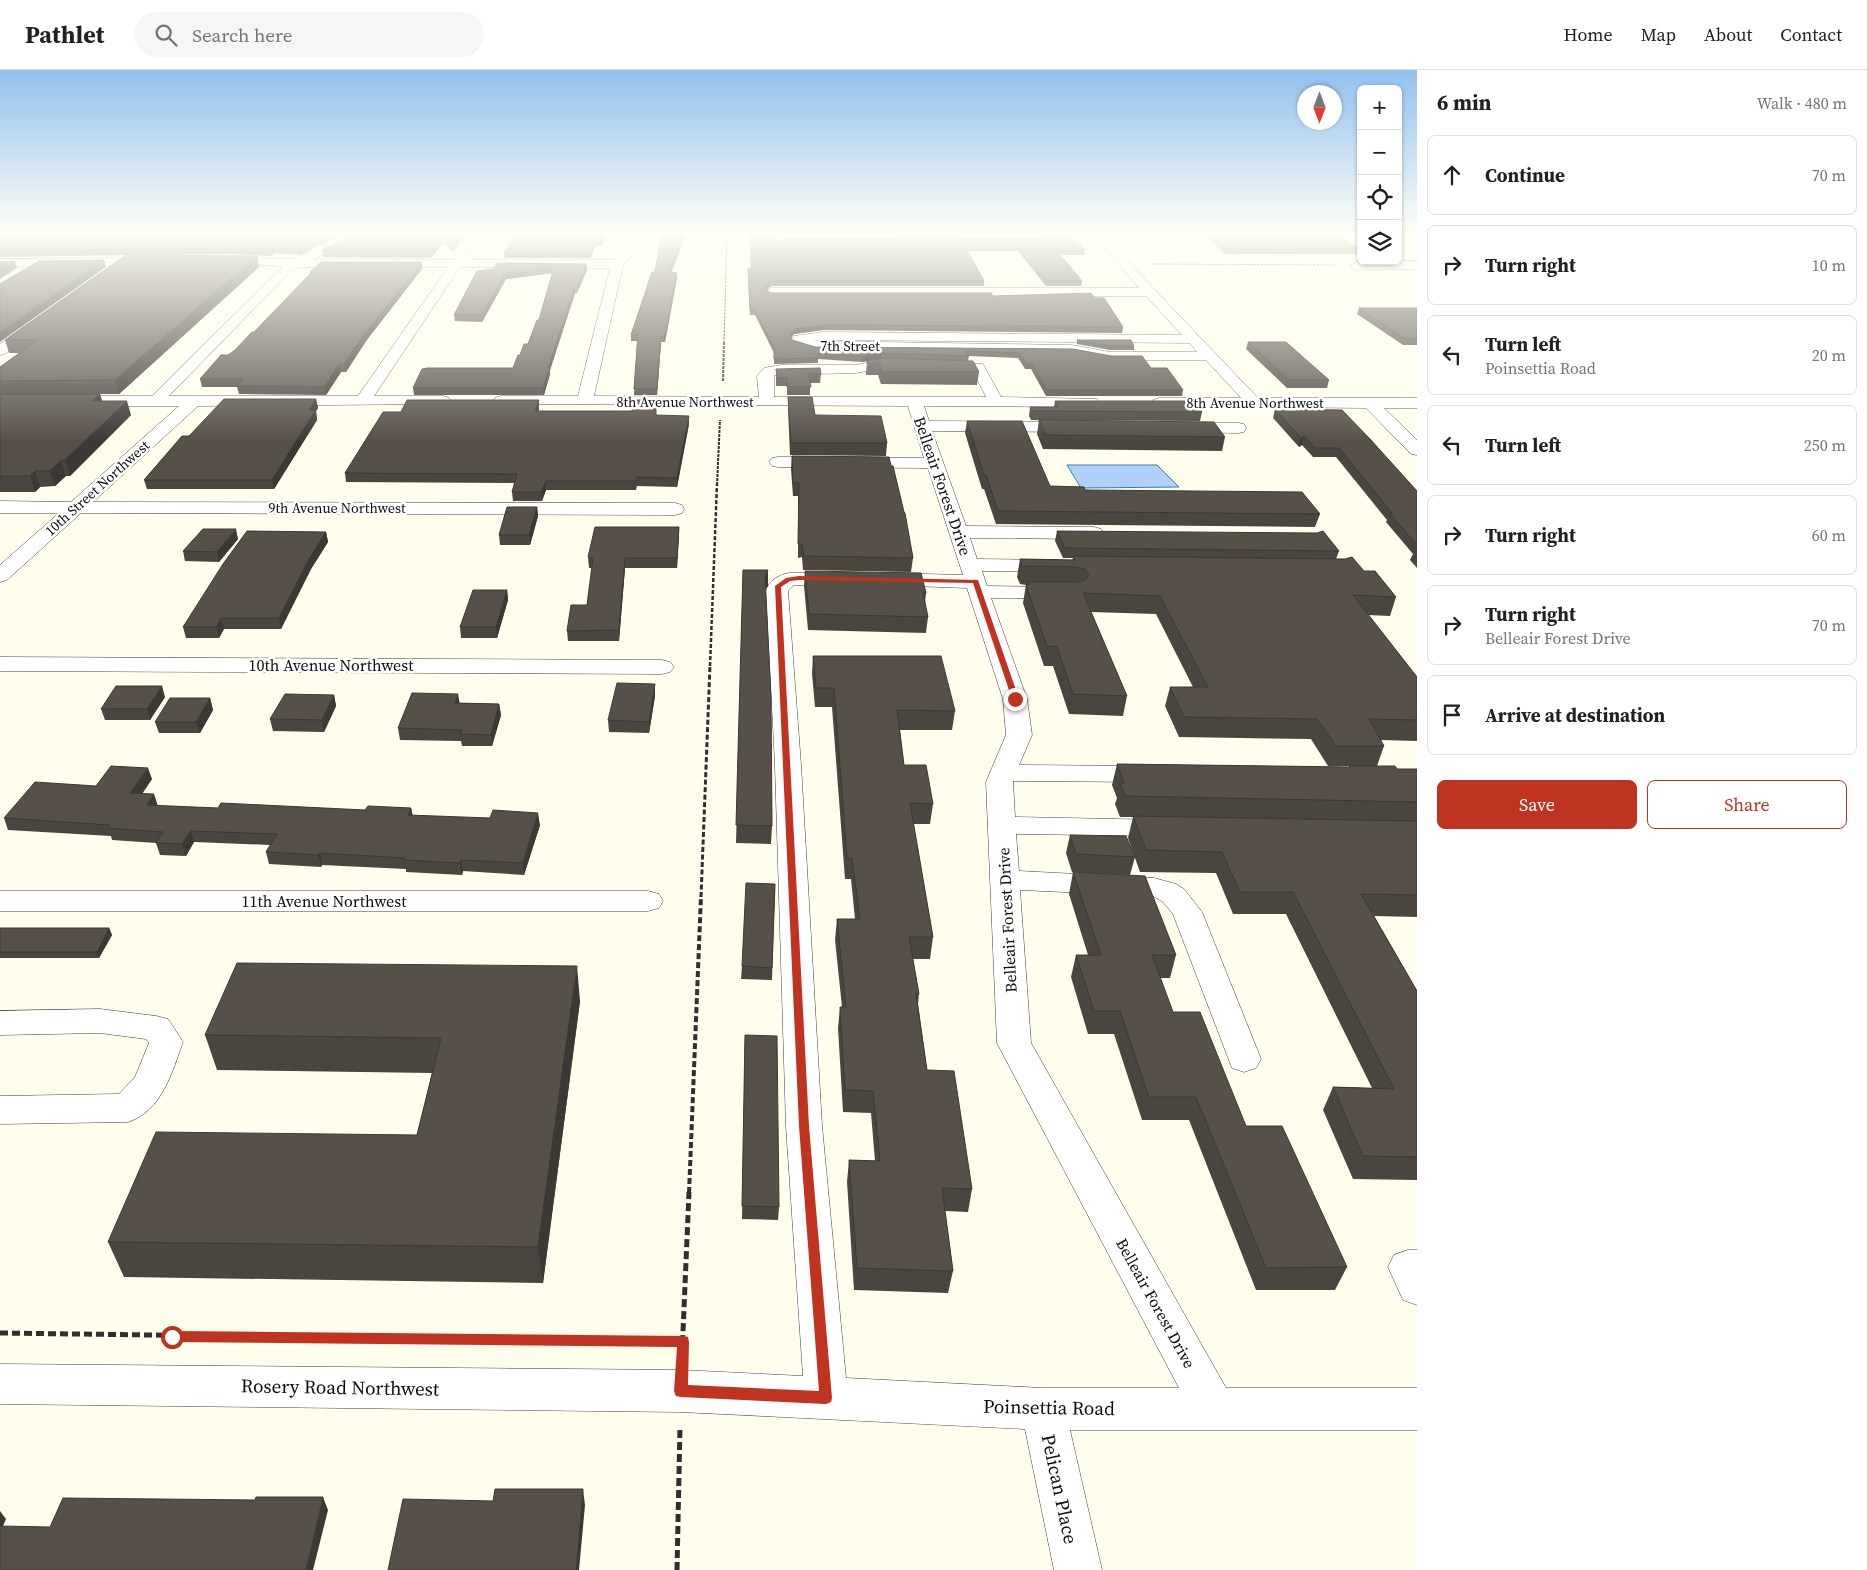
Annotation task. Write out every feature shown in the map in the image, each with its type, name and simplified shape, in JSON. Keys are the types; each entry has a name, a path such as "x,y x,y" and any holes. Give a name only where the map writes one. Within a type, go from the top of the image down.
{"street":[{"path":"156,401 254,302"},
{"path":"363,401 430,302"},
{"path":"585,401 608,302"},
{"path":"1158,302 1254,403"},
{"path":"0,351 46,318"},
{"name":"7th Street","path":"1193,339 823,336 808,337 798,341 815,346 1072,348 1110,356 1208,356"},
{"path":"768,402 765,376 769,371 781,369 856,369 882,364 907,364 978,367 996,402"},
{"path":"0,401 460,401"},
{"name":"10th Street Northwest","path":"0,576 194,401"},
{"name":"8th Avenue Northwest","path":"488,401 768,402 918,414 996,402 1105,402"},
{"name":"8th Avenue Northwest","path":"1145,402 1417,403"},
{"path":"1370,403 1417,450"},
{"path":"918,414 1090,428"},
{"name":"Belleair Forest Drive","path":"918,414 1015,699 1019,735 999,782 1014,1043 1213,1408"},
{"path":"1169,428 1238,428"},
{"path":"778,462 935,463"},
{"name":"9th Avenue Northwest","path":"0,507 674,509"},
{"path":"958,532 1116,534"},
{"path":"975,580 1080,566"},
{"path":"826,1398 804,1126 778,586 782,582 799,578 975,580 1073,594"},
{"name":"10th Avenue Northwest","path":"0,664 662,667"},
{"path":"1003,773 1180,774"},
{"path":"1001,825 1189,829"},
{"path":"1004,880 1145,886 1168,890 1187,912 1244,1059"},
{"name":"11th Avenue Northwest","path":"0,901 648,901"},
{"path":"0,1023 100,1021 156,1028 166,1042 150,1084 128,1108 0,1110"},
{"path":"1417,1267 1408,1267 1417,1287"},
{"name":"Rosery Road Northwest","path":"0,1384 681,1391"},
{"name":"Poinsettia Road","path":"681,1391 1043,1408 1417,1409"},
{"name":"Pelican Place","path":"1043,1408 1078,1570"}],"path":[{"path":"677,1570 681,1391 725,302"},
{"path":"0,1333 683,1342"}],"water":[{"path":"1067,465 1157,465 1179,487 1081,488"}],"building":[{"path":"0,302 43,302 0,332"},
{"path":"59,302 204,302 115,380 0,381 0,367 38,340 5,340"},
{"path":"283,302 390,302 365,333 344,364 339,364 324,387 237,386 244,379 200,379 221,355 228,355 234,351"},
{"path":"461,302 489,302 482,315 454,315"},
{"path":"544,302 570,302 543,388 413,388 422,369 427,368 513,368 518,355 520,355 524,344 528,344 537,320 539,320"},
{"path":"642,302 671,302 665,336 661,336 657,389 634,389 638,335 631,335"},
{"path":"750,302 1107,302 1123,327 823,325 794,329 790,335 792,340 815,347 1073,349 1111,356 1142,356 1151,368 1167,368 1183,390 1047,390 1032,364 1026,364 1019,353 966,351 969,356 882,353 863,356 818,354 818,358 774,359 774,347 755,310 750,310"},
{"path":"1359,308 1417,308 1417,339 1405,339"},
{"path":"1077,340 1131,340 1134,346 1111,346"},
{"path":"1248,342 1286,342 1329,380 1289,380"},
{"path":"883,358 973,361 979,372 882,372 879,363 867,363 867,361"},
{"path":"820,368 821,374 809,374 811,387 787,387 787,378 777,378 776,369"},
{"path":"0,394 100,394 92,401 127,401 65,460 61,460 50,471 35,471 30,476 0,476"},
{"path":"788,397 812,397 815,415 881,416 887,443 791,443"},
{"path":"224,399 316,399 309,410 315,411 272,480 144,480 182,436 189,436"},
{"path":"407,400 539,400 535,411 632,411 633,400 656,400 656,415 689,416 677,478 637,477 636,481 546,481 541,492 512,492 517,474 345,473 383,412 401,412"},
{"path":"1055,401 1194,401 1202,412 1032,411 1030,407 1058,407"},
{"path":"1275,409 1342,410 1417,491 1417,545 1389,513 1392,513 1339,448 1315,448 1304,436 1301,438"},
{"path":"1039,420 1214,422 1225,437 1046,435"},
{"path":"967,421 1022,421 1050,486 1084,487 1085,490 1302,492 1320,514 998,511 986,475 984,475"},
{"path":"792,456 889,457 905,513 913,558 804,556 802,544 798,544 799,483 793,483"},
{"path":"507,507 537,507 529,535 499,535"},
{"path":"595,527 679,527 677,558 625,558 619,630 567,631 571,605 587,605 593,558 588,557"},
{"path":"203,529 236,529 217,552 183,551"},
{"path":"247,531 326,532 309,559 279,618 221,618 216,627 183,627 223,564"},
{"path":"1057,531 1317,533 1323,531 1339,551 1065,548"},
{"path":"1073,556 1345,559 1352,557 1364,571 1375,571 1396,597 1353,595 1417,677 1417,720 1369,719 1384,746 1336,746 1317,719 1184,717 1170,687 1208,687 1160,596 1083,593 1127,696 1073,694 1057,647 1047,646 1026,585 1029,585 1028,582 1077,582 1085,580 1089,575 1085,569 1076,567 1022,566 1020,559 1075,560"},
{"path":"743,570 768,570 765,576 771,698 772,826 736,825"},
{"path":"805,571 921,573 926,593 923,593 928,617 809,614"},
{"path":"473,590 507,590 496,627 460,627"},
{"path":"813,656 941,656 955,711 897,710 904,765 926,765 933,804 910,803 933,937 909,937 919,994 916,994 927,1070 954,1071 972,1189 942,1188 953,1271 857,1268 849,1160 880,1161 873,1091 845,1090 840,1007 846,1007 837,919 860,919 852,858 847,858 834,688 816,688"},
{"path":"617,683 655,684 649,722 608,720"},
{"path":"116,686 162,686 147,709 101,709"},
{"path":"412,693 458,694 455,703 499,704 491,735 460,734 462,730 398,728"},
{"path":"285,694 334,695 322,720 270,719"},
{"path":"170,698 210,698 196,722 155,722"},
{"path":"1117,764 1395,766 1397,769 1417,769 1417,802 1125,796 1120,783 1124,783"},
{"path":"111,766 148,768 130,793 154,794 147,805 218,808 221,803 365,810 368,806 411,808 408,815 490,818 493,810 538,813 523,863 461,860 460,863 320,853 318,855 266,852 277,834 191,831 182,844 156,843 163,832 108,828 110,825 4,818 35,782 96,786"},
{"path":"1133,816 1417,821 1417,895 1361,894 1417,991 1417,1157 1363,1156 1333,1087 1394,1089 1293,892 1240,892 1222,852 1146,850"},
{"path":"1070,835 1126,836 1135,857 1076,854"},
{"path":"1073,872 1145,876 1176,955 1152,955 1173,1012 1200,1012 1246,1126 1282,1126 1347,1267 1266,1268 1196,1097 1149,1097 1120,1011 1094,1011 1076,955 1101,955"},
{"path":"746,883 775,884 772,968 742,966"},
{"path":"0,928 109,928 97,952 0,952"},
{"path":"237,963 577,966 538,1247 108,1242 156,1132 417,1135 441,1038 205,1035"},
{"path":"745,1035 777,1036 779,1207 742,1206"},
{"path":"495,1489 583,1489 576,1570 388,1570 403,1499 493,1501"},
{"path":"256,1497 323,1497 306,1570 0,1570 0,1526 50,1527 63,1498 255,1500"}],"route":[{"path":"172,1337 683,1342 681,1391 826,1398 804,1126 788,765 780,660 778,586 788,579 799,578 976,582 1015,699"}]}
